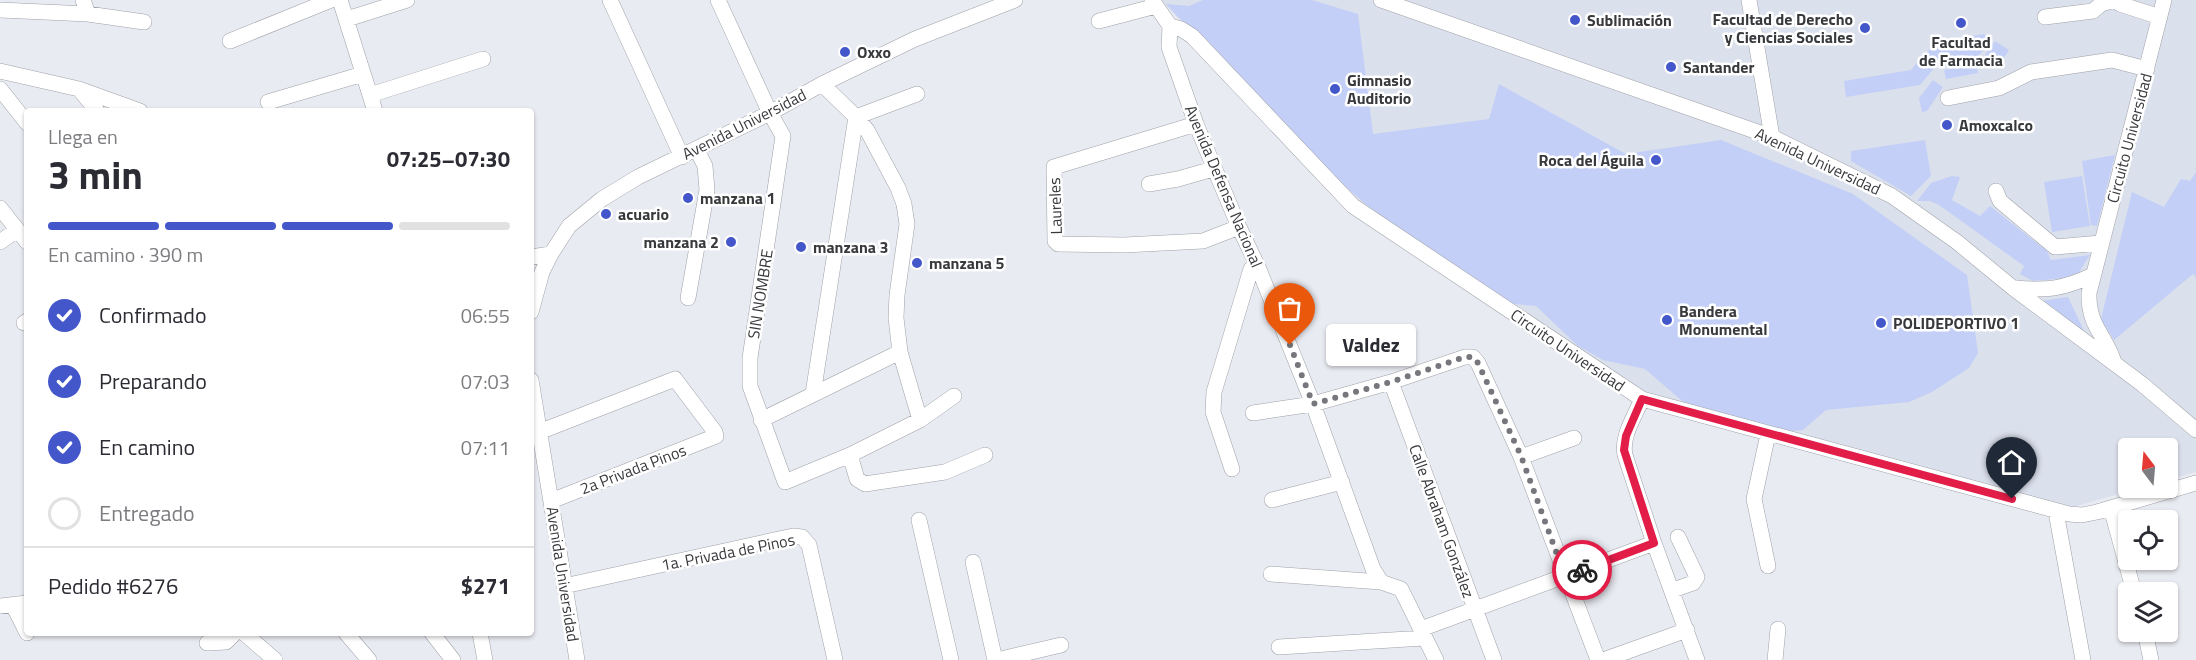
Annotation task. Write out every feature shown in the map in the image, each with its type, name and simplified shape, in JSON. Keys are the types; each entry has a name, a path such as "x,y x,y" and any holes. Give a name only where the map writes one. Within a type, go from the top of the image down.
{"street":[{"path":"230,40 331,0"},
{"path":"340,0 374,108"},
{"path":"347,19 407,0"},
{"path":"610,0 682,157"},
{"name":"SIN NOMBRE","path":"718,0 783,136 750,358 750,386 785,482 850,455"},
{"name":"Avenida Universidad","path":"534,301 542,272 569,226 602,199 638,177 697,150 822,84 915,39 1015,0"},
{"name":"Avenida Universidad","path":"1381,0 1416,5 1772,137 1892,196 1957,242 2013,288 2142,384 2196,430"},
{"path":"1749,0 1772,137"},
{"path":"2045,17 2093,11 2101,4 2114,0 2160,17"},
{"name":"Circuito Universidad","path":"2114,363 2088,310 2089,293 2164,0"},
{"path":"1099,21 1154,3 1170,26"},
{"path":"1,7 85,7 144,22"},
{"name":"Circuito Universidad","path":"1170,26 1181,29 1192,36 1353,206 1642,399 2056,512 2082,515 2196,483"},
{"name":"Avenida Defensa Nacional","path":"1170,26 1169,47 1196,124 1258,267 1313,404 1373,569 1381,582"},
{"path":"370,95 483,58"},
{"path":"1948,98 1999,88 2031,72 2112,60 2147,69"},
{"path":"0,71 79,89 132,108"},
{"path":"268,102 363,74"},
{"path":"822,84 867,130 904,204 907,224 896,318 900,352 920,420"},
{"path":"0,89 24,119"},
{"path":"79,89 95,108"},
{"path":"856,117 917,94"},
{"path":"813,394 856,117"},
{"name":"Laureles","path":"1196,124 1054,167 1055,241 1058,244 1113,245 1203,241 1239,227"},
{"path":"688,298 707,198 705,166 697,150"},
{"path":"1149,184 1214,169"},
{"path":"1996,191 2000,201 2055,247 2101,243"},
{"path":"0,208 22,236 0,242"},
{"path":"534,257 551,254"},
{"path":"1232,469 1213,412 1214,392 1251,269"},
{"path":"2013,288 2041,290 2070,286 2093,275"},
{"path":"761,420 900,352"},
{"path":"1253,413 1313,404 1391,382 1465,357 1473,357 1478,363 1521,456 1598,660"},
{"name":"2a Privada Pinos","path":"540,432 675,379 716,436 551,501"},
{"name":"Calle Abraham González","path":"1391,382 1494,660"},
{"path":"954,396 920,420 850,455 857,479 865,484 945,472 985,455"},
{"name":"Avenida Universidad","path":"534,397 577,660"},
{"path":"1642,399 1624,445 1625,455 1697,660"},
{"path":"1768,434 1754,499 1768,566"},
{"path":"1521,456 1574,438"},
{"path":"1272,500 1342,482"},
{"path":"2111,508 2131,582"},
{"path":"2056,512 2083,660"},
{"path":"919,520 951,660"},
{"name":"1a. Privada de Pinos","path":"564,586 793,536 802,537 809,544 835,660"},
{"path":"1673,590 1693,583 1697,577 1678,537"},
{"path":"1279,647 1422,634 1474,610 1654,543"},
{"path":"973,562 996,660 1061,645"},
{"path":"1270,574 1396,585 1401,589 1436,660"},
{"path":"13,605 24,627"},
{"path":"1775,660 1778,629"},
{"path":"1604,660 1687,630"},
{"path":"207,644 226,642 232,636"},
{"path":"247,636 275,660"},
{"path":"349,636 369,660"},
{"path":"434,636 453,660"},
{"path":"481,636 485,660"},
{"path":"2147,642 2151,660"}],"shaded area":[{"path":"1160,0 2196,0 2196,472 2178,477 2178,438 2118,438 2118,494 2073,507 2063,506 1647,398 1363,209"},
{"path":"1203,0 1312,0 1358,14 1373,134 1489,119 1499,84 1626,154 1721,140 1853,194 1967,275 1978,353 1969,368 1932,392 1909,402 1826,410 1803,430 1780,432 1689,407 1645,369 1603,360 1578,346 1536,306 1502,303 1369,207 1308,155 1166,4 1189,6"},
{"path":"1984,34 1992,38 1975,61 1946,67 1926,54 1935,42"},
{"path":"1995,41 2009,50 2000,64 1985,55"},
{"path":"1922,57 1936,66 1920,85 1846,97 1844,81 1911,70"},
{"path":"1976,64 1978,73 1946,79 1944,70"},
{"path":"1933,80 1943,87 1927,111 1922,112 1919,98"},
{"path":"1925,140 1931,176 1911,196 1851,161 1851,151"},
{"path":"2115,155 2097,226 2091,225 2082,161"},
{"path":"2196,172 2196,277 2193,274 2114,340 2101,319 2132,192 2164,207 2181,179 2190,181"},
{"path":"1952,176 1960,177 1952,200 1980,216 1990,206 2047,251 2051,260 2090,255 2076,277 2033,281 2020,274 2024,266 1939,205 1930,201 1917,201 1931,183"},
{"path":"2082,176 2090,226 2052,232 2044,182"},
{"path":"2068,297 2085,333 2041,301"}],"way so far":[{"path":"1290,345 1313,404 1391,382 1465,357 1476,359 1521,456 1565,576 1582,570"}],"place":[{"name":"Sublimación","path":"1575,20"},
{"name":"Facultad de Farmacia","path":"1961,23"},
{"name":"Facultad de Derecho y Ciencias Sociales","path":"1865,28"},
{"name":"Oxxo","path":"845,52"},
{"name":"Santander","path":"1671,67"},
{"name":"Gimnasio Auditorio","path":"1335,89"},
{"name":"Amoxcalco","path":"1947,125"},
{"name":"Roca del Águila","path":"1656,160"},
{"name":"manzana 1","path":"688,198"},
{"name":"acuario","path":"606,214"},
{"name":"manzana 2","path":"731,242"},
{"name":"manzana 3","path":"801,247"},
{"name":"manzana 5","path":"917,263"},
{"name":"Bandera Monumental","path":"1667,320"},
{"name":"POLIDEPORTIVO 1","path":"1881,323"},
{"name":"Valdez","path":"1290,345"}],"route":[{"path":"1582,570 1654,543 1624,450 1626,436 1642,399 2012,499"}]}
